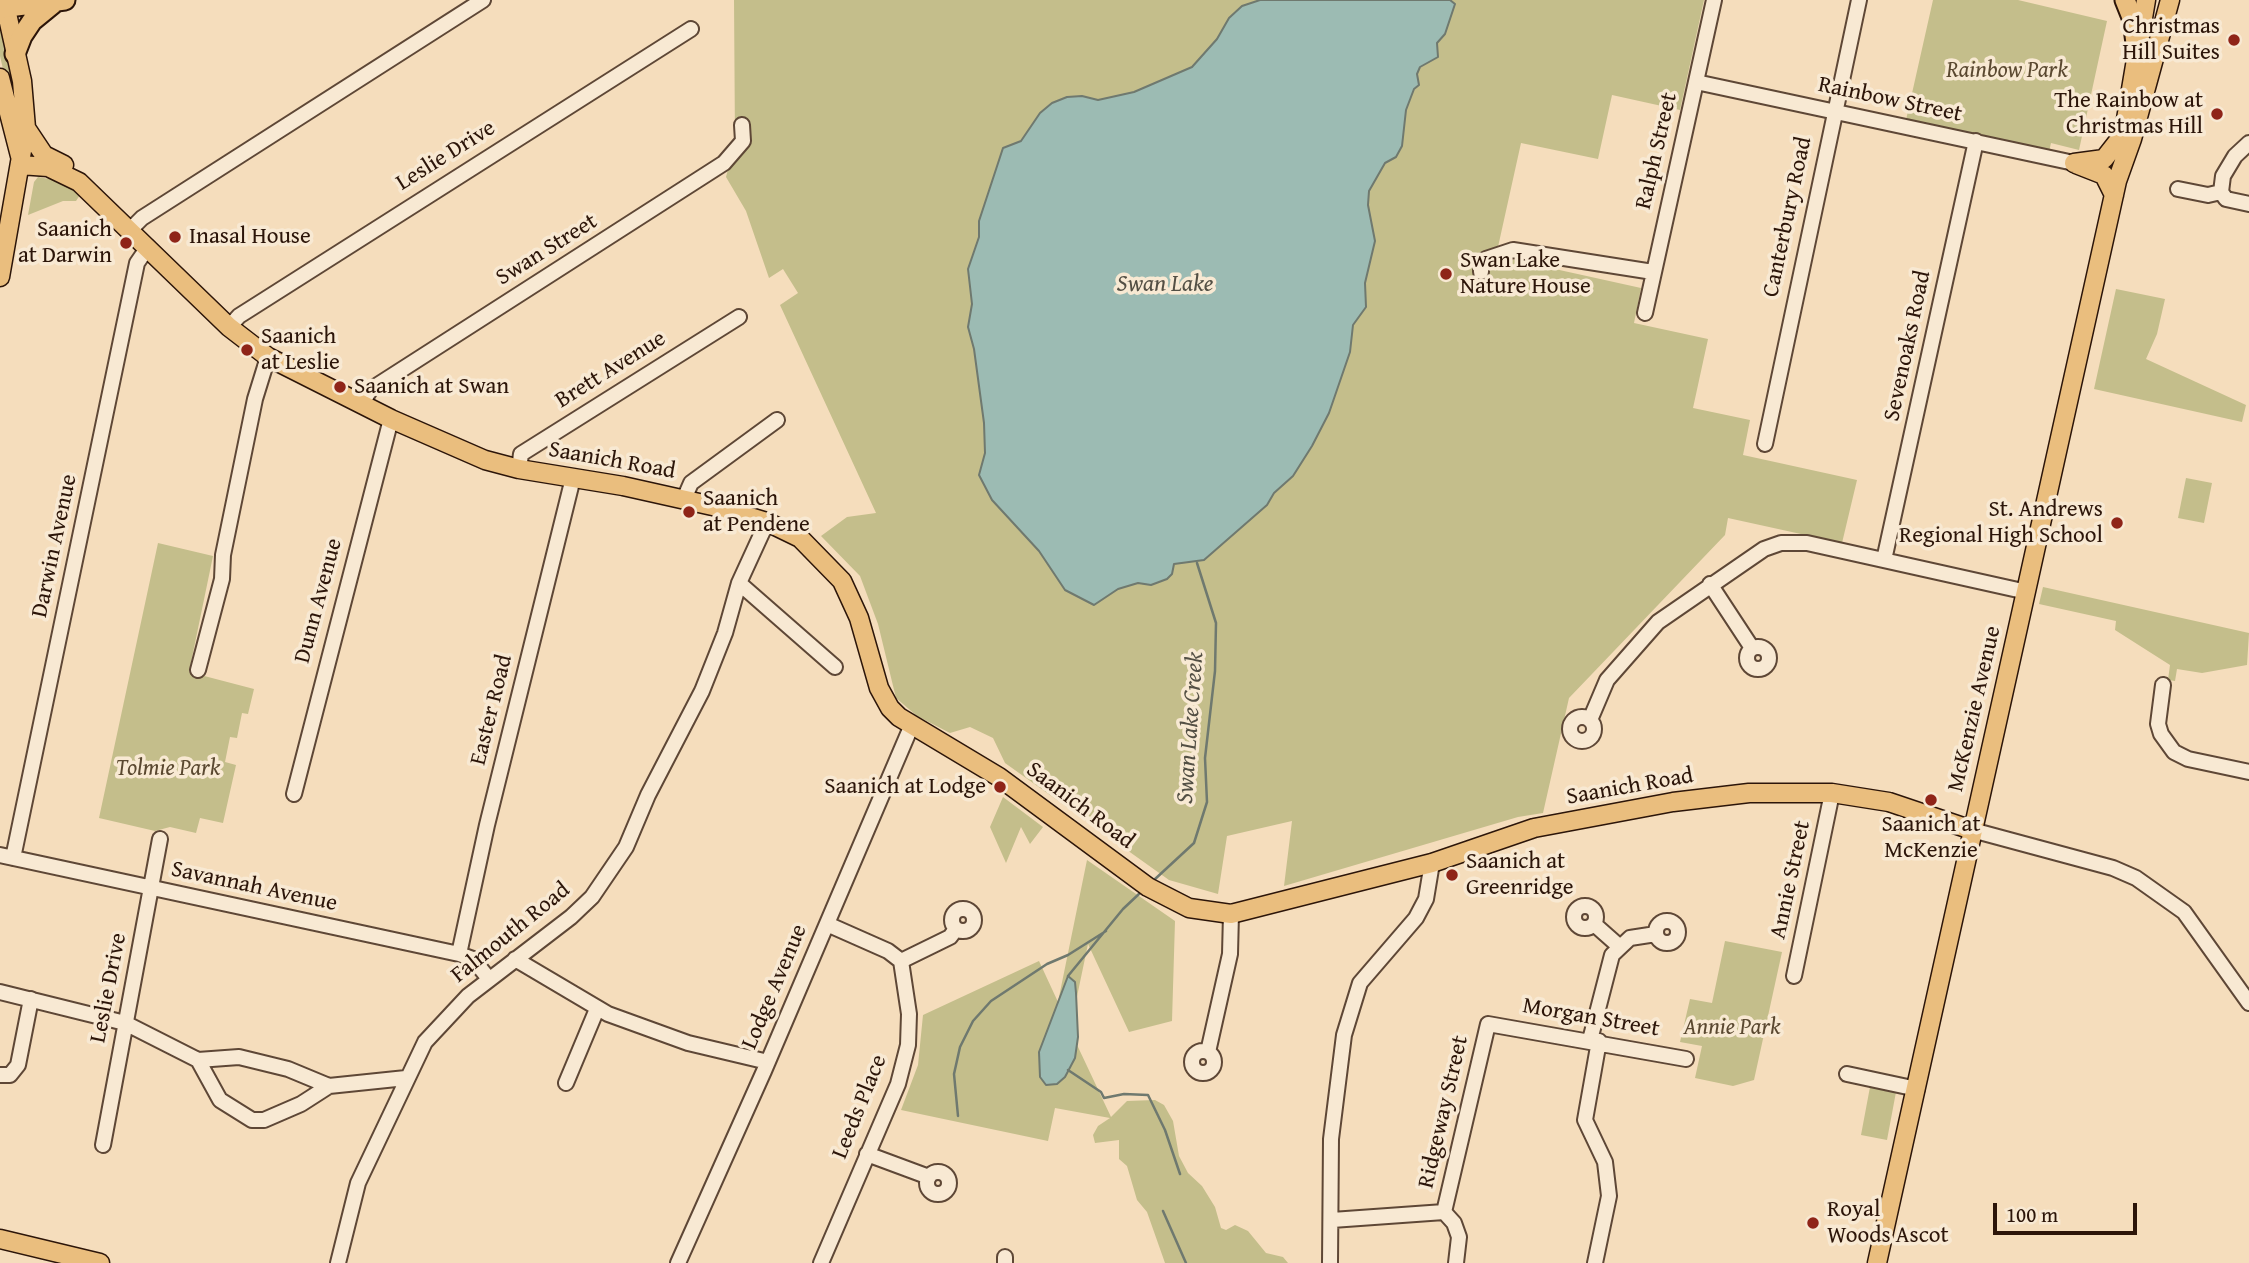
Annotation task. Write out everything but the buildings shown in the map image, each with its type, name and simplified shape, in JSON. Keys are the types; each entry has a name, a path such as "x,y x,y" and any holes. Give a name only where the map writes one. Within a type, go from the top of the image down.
{"highway":[{"path":"2125,0 2133,20 2137,51"},
{"path":"3,5 60,1"},
{"path":"16,54 22,36 32,20 60,1"}],"main road":[{"name":"McKenzie Avenue","path":"2121,166 2122,136 2146,0"},
{"name":"McKenzie Avenue","path":"1877,1263 2114,195 2170,0"},
{"path":"0,277 4,234 20,169 26,128 24,94 3,5"},
{"path":"0,78 20,169 0,207"},
{"path":"26,128 44,155 84,176 98,197"},
{"path":"2074,163 2104,159 2122,136"},
{"path":"2074,163 2104,175 2114,195"},
{"name":"Saanich Road","path":"20,169 57,170 79,182 98,197 229,327 268,357 361,405 485,460 519,469 684,499 767,522 800,538 842,581 859,618 879,688 890,708 911,727 999,777 1160,894 1189,908 1231,914 1432,863 1534,828 1673,802 1749,793 1832,793 1889,802 1972,830"},
{"path":"0,1239 100,1263"}],"street":[{"path":"131,229 142,218 483,0"},
{"name":"Ralph Street","path":"1645,313 1714,0"},
{"name":"Canterbury Road","path":"1765,444 1833,111 1859,0"},
{"name":"Leslie Drive","path":"229,327 251,308 691,29"},
{"name":"Rainbow Street","path":"1696,82 2074,163"},
{"name":"Swan Street","path":"361,405 370,390 724,163 743,141 742,125"},
{"name":"Sevenoaks Road","path":"1884,560 1976,141"},
{"path":"2249,143 2235,156 2223,176 2221,192 2226,199 2249,204"},
{"path":"2178,189 2208,195 2221,192"},
{"name":"Darwin Avenue","path":"7,857 137,262 148,247"},
{"path":"1481,272 1481,263 1486,259 1513,250 1653,272"},
{"name":"Brett Avenue","path":"519,469 521,454 739,317"},
{"path":"198,670 222,579 223,555 255,399 268,357"},
{"name":"Dunn Avenue","path":"294,794 391,419"},
{"path":"684,499 691,483 777,420"},
{"name":"Easter Road","path":"459,954 490,811 573,478"},
{"name":"Falmouth Road","path":"340,1263 354,1196 405,1078 438,1026 489,979 585,904 608,876 626,847 648,795 702,691 725,633 739,583 767,522"},
{"path":"1590,720 1607,680 1658,622 1764,549 1781,543 1807,543 2027,592"},
{"path":"739,583 835,667"},
{"path":"1710,584 1752,648"},
{"path":"2163,685 2158,724 2174,752 2188,759 2249,772"},
{"name":"Lodge Avenue","path":"678,1263 768,1062 911,727"},
{"name":"Annie Street","path":"1794,976 1832,793"},
{"name":"Saanich Road","path":"1972,830 2113,868 2136,878 2185,912 2249,1003"},
{"name":"Leslie Drive","path":"103,1145 160,839"},
{"name":"Savannah Avenue","path":"7,857 459,954 473,959 489,979"},
{"path":"1330,1263 1331,1139 1344,1035 1352,1003 1369,969 1416,918 1426,899 1432,863"},
{"path":"1208,1052 1230,954 1231,914"},
{"path":"827,924 888,951 901,961 950,937 956,929"},
{"path":"1594,924 1620,947"},
{"path":"1595,1263 1609,1196 1605,1162 1585,1120 1594,1040 1606,970 1620,947 1630,938 1656,934"},
{"path":"515,959 597,1009 688,1043 768,1062"},
{"name":"Leeds Place","path":"821,1263 898,1084 908,1045 909,1014 901,961"},
{"path":"0,992 125,1023 198,1060 239,1057 288,1069 329,1086"},
{"path":"0,1075 10,1075 18,1065 31,999"},
{"path":"566,1083 597,1009"},
{"name":"Morgan Street","path":"1488,1024 1594,1040 1686,1059"},
{"name":"Ridgeway Street","path":"1444,1212 1488,1024"},
{"path":"198,1060 220,1100 252,1120 264,1120 301,1104 329,1086 405,1078"},
{"path":"1847,1074 1917,1089"},
{"path":"867,1154 929,1177"},
{"path":"1332,1220 1444,1212 1454,1223 1459,1237 1456,1263"}],"green space":[{"path":"734,0 1704,0 1680,110 1612,95 1598,159 1521,143 1496,256 1641,288 1634,323 1708,339 1693,408 1750,420 1743,455 1857,480 1842,543 1728,518 1725,535 1569,698 1543,813 1518,817 1284,886 1292,821 1227,836 1218,894 1169,880 1005,763 993,738 970,727 950,733 917,716 896,698 878,624 860,576 821,536 847,517 876,513 780,305 798,293 783,269 769,278 746,211 726,177 735,142"},
{"name":"Rainbow Park","path":"1933,0 2018,0 2107,21 2079,150 2051,143 2049,152 1906,120"},
{"path":"0,28 20,115 12,108 0,56"},
{"path":"38,177 60,181 80,192 80,195 76,201 63,201 28,215 34,182"},
{"path":"2116,289 2165,299 2157,334 2146,359 2246,405 2242,422 2094,389"},
{"path":"2186,478 2212,483 2204,523 2178,518"},
{"name":"Tolmie Park","path":"158,543 213,556 189,672 254,689 248,714 242,713 237,738 230,737 225,762 236,765 223,823 200,818 196,833 170,827 155,831 99,818"},
{"path":"2043,587 2249,633 2247,665 2202,673 2177,669 2175,681 2168,680 2170,665 2115,630 2116,621 2039,604"},
{"path":"1003,797 1043,827 1030,844 1021,827 1006,863 990,827"},
{"path":"1087,860 1175,921 1172,1021 1129,1032 1088,944 1070,1030 1111,1117 1127,1101 1155,1100 1164,1105 1173,1121 1179,1156 1188,1173 1202,1186 1215,1207 1221,1228 1226,1230 1235,1225 1248,1231 1266,1253 1283,1257 1288,1263 1165,1263 1147,1212 1137,1200 1127,1166 1119,1159 1119,1140 1095,1143 1093,1135 1098,1126 1110,1118 1055,1108 1048,1141 901,1110 918,1065 923,1015 1039,961 1058,1002"},
{"name":"Annie Park","path":"1725,941 1782,952 1754,1080 1733,1086 1695,1078 1702,1046 1680,1042 1690,999 1712,1003"},
{"path":"1870,1087 1896,1092 1887,1140 1861,1135"}],"water":[{"name":"Swan Lake","path":"1260,0 1450,0 1455,4 1445,34 1437,43 1438,57 1420,67 1417,74 1419,85 1414,89 1406,110 1402,146 1396,157 1385,163 1369,191 1368,205 1375,241 1365,283 1366,307 1353,325 1350,352 1329,413 1312,446 1293,476 1274,493 1267,505 1204,560 1174,564 1172,574 1167,579 1151,585 1138,583 1118,589 1094,605 1065,590 1039,551 992,500 979,475 985,453 984,423 974,349 968,327 972,304 968,269 979,237 979,221 1003,148 1021,141 1040,113 1052,103 1067,97 1082,96 1098,100 1134,92 1192,67 1217,39 1229,18 1242,6"},
{"path":"1068,976 1075,982 1076,993 1078,1037 1075,1058 1065,1077 1057,1084 1046,1085 1040,1077 1039,1052"}],"waterway":[{"name":"Swan Lake Creek","path":"1154,880 1194,843 1207,802 1205,758 1215,671 1216,623 1197,563"},
{"name":"Swan Lake Creek","path":"1068,976 1123,909 1140,893"},
{"path":"958,1116 954,1074 960,1047 973,1021 991,1001 1047,964 1068,955 1106,931"},
{"name":"Swan Lake Creek","path":"1068,1070 1101,1092 1104,1098 1124,1094 1148,1095 1165,1130 1180,1174"},
{"name":"Swan Lake Creek","path":"1163,1211 1186,1263"}],"place":[{"name":"Christmas Hill Suites","path":"2234,40"},
{"name":"The Rainbow at Christmas Hill","path":"2217,114"},
{"name":"Inasal House","path":"175,237"},
{"name":"Saanich at Darwin","path":"126,243"},
{"name":"Swan Lake Nature House","path":"1446,274"},
{"name":"Saanich at Leslie","path":"247,350"},
{"name":"Saanich at Swan","path":"340,387"},
{"name":"Saanich at Pendene","path":"689,512"},
{"name":"St. Andrews Regional High School","path":"2117,523"},
{"name":"Saanich at Lodge","path":"1000,787"},
{"name":"Saanich at McKenzie","path":"1931,800"},
{"name":"Saanich at Greenridge","path":"1452,875"},
{"name":"Royal Woods Ascot","path":"1813,1223"}]}
